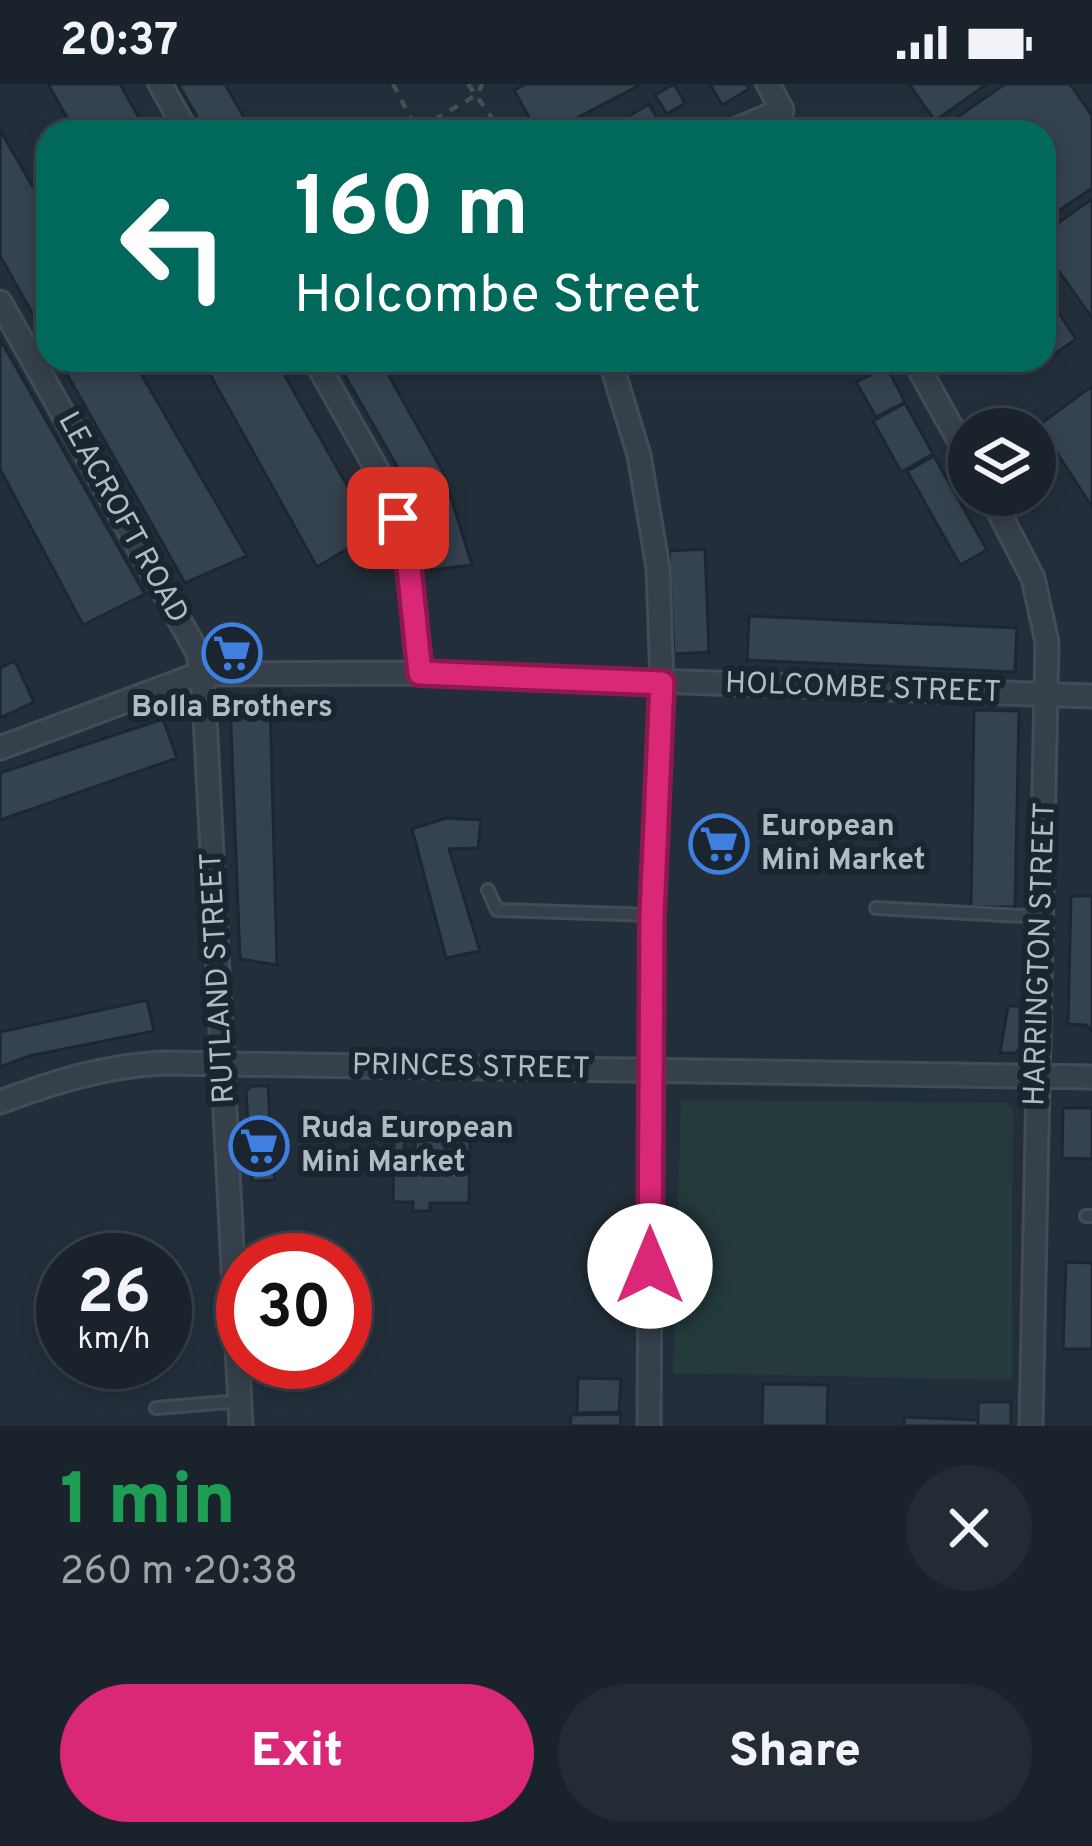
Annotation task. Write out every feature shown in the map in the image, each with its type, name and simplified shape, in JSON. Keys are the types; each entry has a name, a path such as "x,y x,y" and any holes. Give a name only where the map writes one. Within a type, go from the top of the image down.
{"street":[{"path":"160,84 180,120"},
{"path":"756,120 773,112 768,84"},
{"name":"LEACROFT ROAD","path":"0,302 36,366"},
{"name":"LEACROFT ROAD","path":"39,372 198,653 199,674"},
{"path":"321,372 394,509 407,548 420,673"},
{"path":"614,372 639,455 655,546 662,683 652,915 649,1426"},
{"path":"921,372 948,421"},
{"name":"HARRINGTON STREET","path":"1000,516 1038,594 1047,642 1031,1426"},
{"name":"HOLCOMBE STREET","path":"0,748 199,674 420,673 1092,696"},
{"name":"RUTLAND STREET","path":"199,674 241,1426"},
{"name":"PRINCES STREET","path":"0,1102 119,1066 1092,1077"}],"lane":[{"path":"488,890 497,910 652,915"},
{"path":"876,908 1042,916"},
{"path":"156,1408 240,1401"}],"path":[{"path":"393,84 412,120"},
{"path":"468,84 494,120"},
{"path":"434,120 478,94 482,84"}],"green space":[{"path":"681,1100 1007,1103 1013,1110 1012,1380 673,1373"}],"building":[{"path":"48,84 120,84 140,120 68,120"},
{"path":"178,84 225,84 245,120 199,120"},
{"path":"526,84 642,84 573,120 530,120 514,90"},
{"path":"674,84 685,103 667,114 655,95"},
{"path":"710,84 746,84 749,89 722,105"},
{"path":"909,84 987,84 936,120"},
{"path":"1005,84 1070,84 1092,116 1092,188 1056,213 1056,120 953,120"},
{"path":"649,104 658,120 631,120 629,116"},
{"path":"0,130 36,192 36,320 0,256"},
{"path":"1092,199 1092,318 1056,267 1056,224"},
{"path":"1056,309 1076,339 1056,353"},
{"path":"0,339 145,594 83,625 0,469"},
{"path":"66,372 140,372 247,556 185,583"},
{"path":"209,372 283,372 374,533 317,567"},
{"path":"343,372 387,372 443,472 472,565 431,570 414,496"},
{"path":"877,372 890,372 905,402 876,417 856,382"},
{"path":"1092,386 1092,507 1056,451 1056,412"},
{"path":"905,403 933,454 901,472 873,421"},
{"path":"934,456 948,481 948,516 968,516 987,550 960,565 907,471"},
{"path":"705,549 709,652 674,654 669,551"},
{"path":"749,616 1017,628 1015,672 747,660"},
{"path":"15,661 34,702 0,718 0,668"},
{"path":"270,700 277,965 240,959 230,702"},
{"path":"974,710 1019,711 1015,907 971,907"},
{"path":"163,719 177,758 0,820 0,773"},
{"path":"446,818 481,820 478,848 449,849 480,951 446,958 412,829"},
{"path":"1071,896 1092,896 1092,1031 1086,1025 1068,1024"},
{"path":"147,1000 154,1031 29,1056 0,1067 0,1032"},
{"path":"1008,1006 1020,1006 1020,1048 1015,1053 1000,1053"},
{"name":"Ruda European Mini Market","path":"250,1086 268,1086 270,1121 263,1132 269,1132 275,1180 252,1181 246,1092"},
{"path":"1063,1108 1092,1108 1092,1159 1062,1158"},
{"path":"394,1140 405,1140 404,1150 415,1150 415,1140 470,1141 469,1203 430,1203 430,1211 413,1211 413,1202 393,1202"},
{"path":"1066,1262 1092,1263 1092,1349 1063,1349"},
{"path":"578,1378 621,1379 619,1412 577,1413"},
{"path":"763,1384 828,1385 827,1426 762,1426"},
{"path":"978,1402 1011,1402 1011,1426 978,1426"},
{"path":"621,1414 620,1426 570,1426 571,1415"},
{"path":"904,1417 978,1420 978,1426 904,1426"}],"place":[{"name":"Bolla Brothers","path":"232,653"},
{"name":"European Mini Market","path":"719,844"},
{"name":"Ruda European Mini Market","path":"259,1146"}],"route":[{"path":"398,518 407,548 420,673 662,683 652,915 650,1266"}]}
